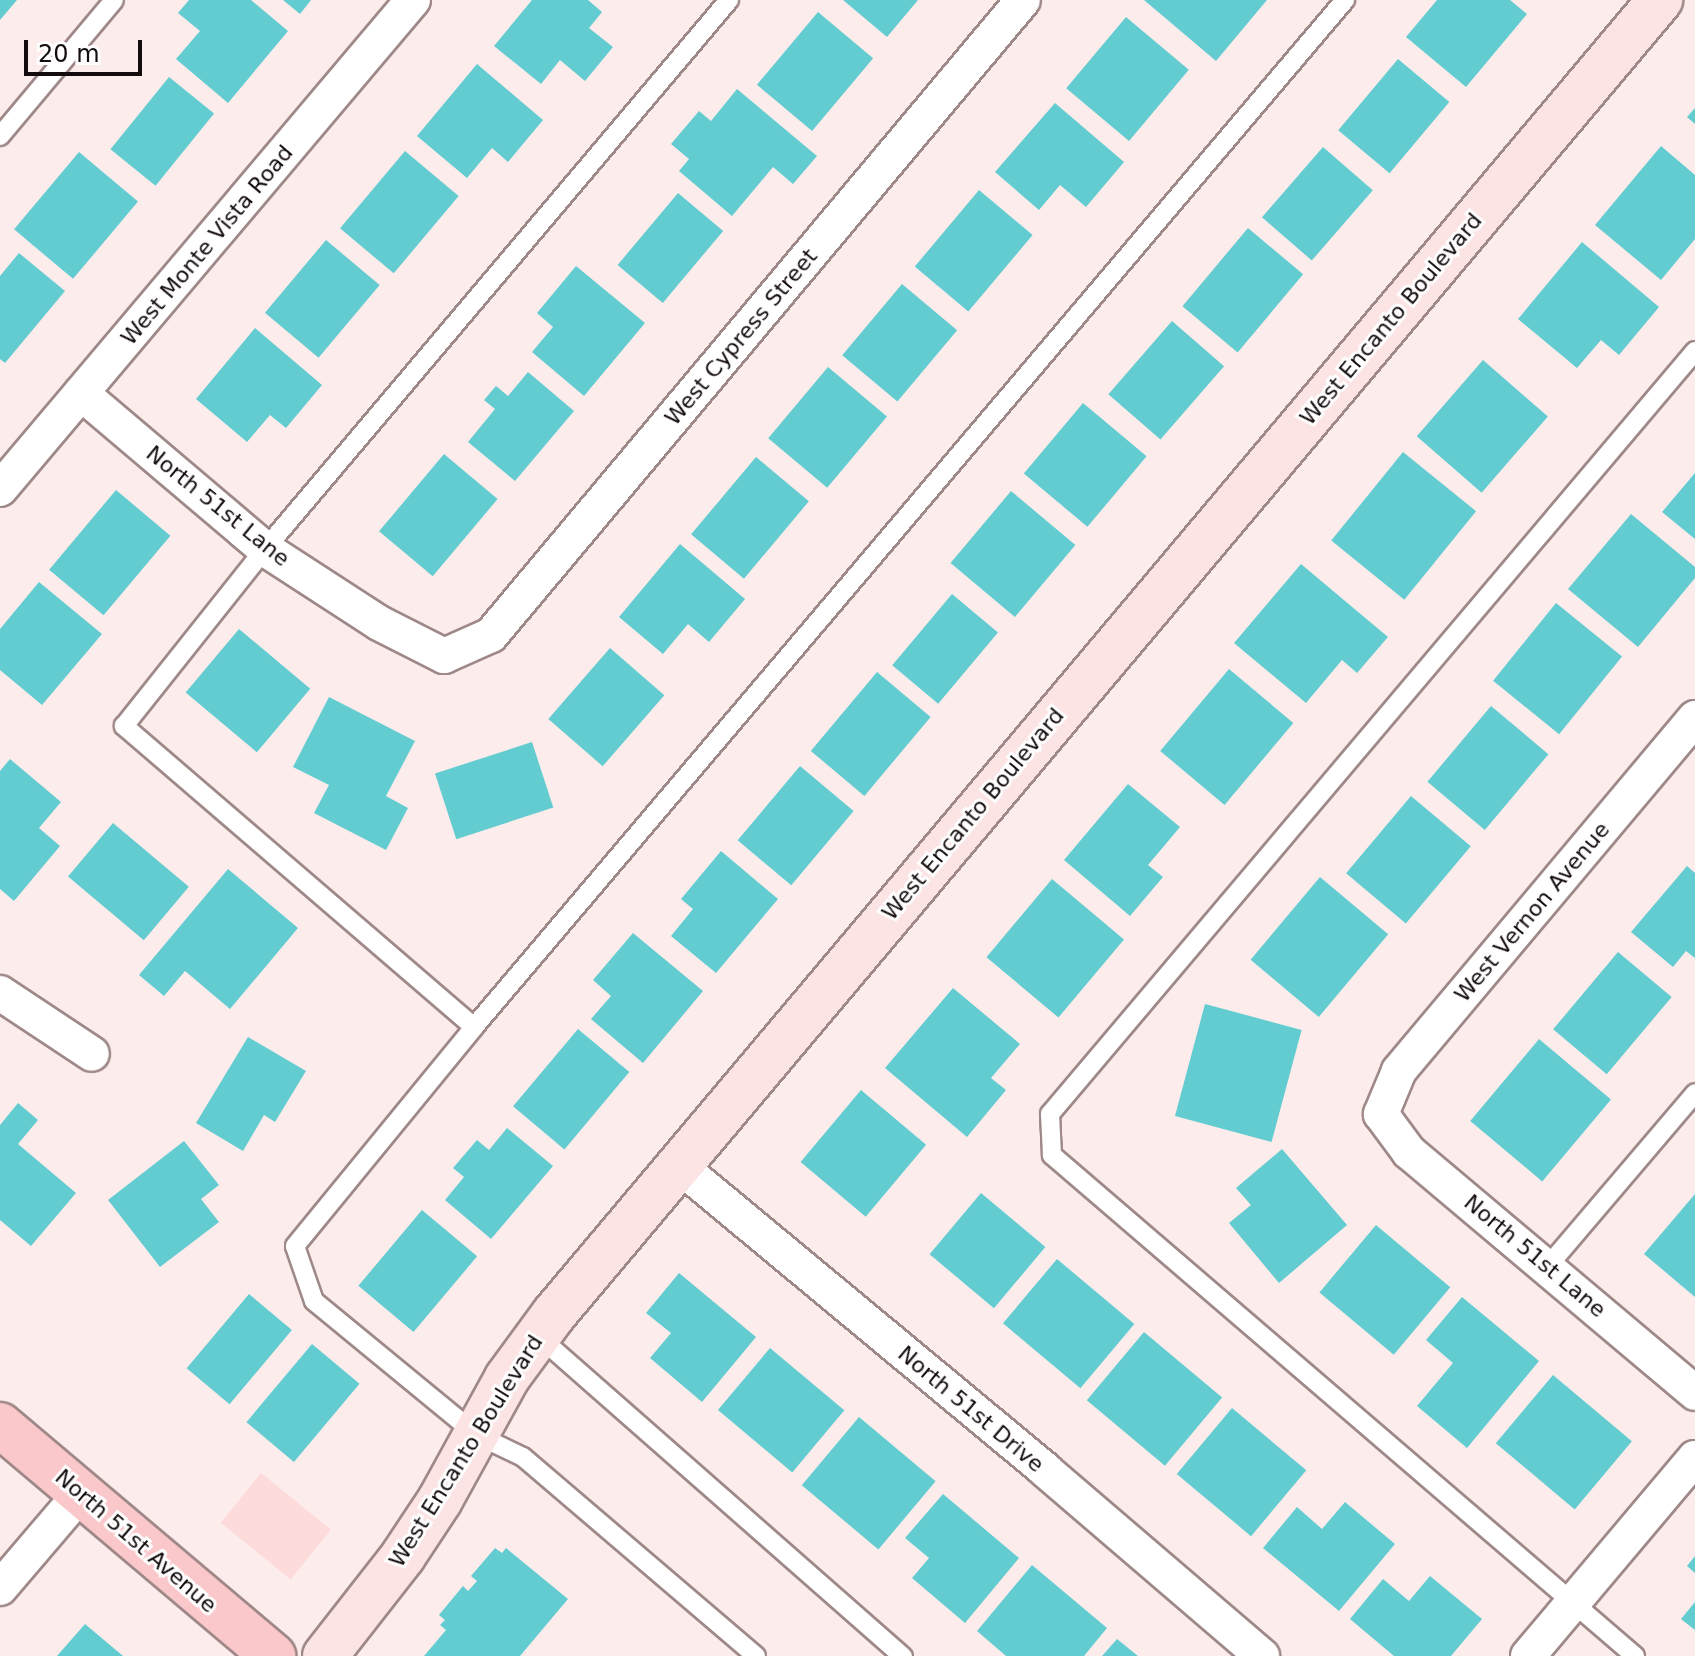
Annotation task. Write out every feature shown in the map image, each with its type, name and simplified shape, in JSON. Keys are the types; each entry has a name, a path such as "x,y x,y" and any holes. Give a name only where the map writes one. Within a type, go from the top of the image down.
{"main road":[{"name":"North 51st Avenue","path":"0,1425 273,1656"}],"street":[{"name":"West Monte Vista Road","path":"0,489 413,0"},
{"name":"West Cypress Street","path":"444,656 491,635 1023,0"},
{"name":"West Encanto Boulevard","path":"325,1656 403,1556 477,1435 507,1378 537,1335 677,1164 1660,0"},
{"name":"North 51st Lane","path":"81,393 265,549 379,623 444,656"},
{"name":"West Vernon Avenue","path":"1381,1114 1399,1071 1695,718"},
{"path":"0,993 92,1054"},
{"name":"North 51st Lane","path":"1381,1114 1409,1152 1695,1393"},
{"name":"North 51st Drive","path":"677,1164 1262,1656"},
{"path":"1528,1656 1695,1458"},
{"path":"0,1588 81,1493"}],"lane":[{"path":"0,136 114,0"},
{"path":"474,1027 124,726 265,549 729,0"},
{"path":"756,1656 523,1457 477,1435 314,1301 295,1246 474,1027 1345,0"},
{"path":"1635,1656 1052,1155 1050,1114 1695,351"},
{"path":"1548,1266 1695,1093"},
{"path":"537,1335 903,1656"}],"shaded area":[{"path":"261,1473 331,1530 291,1579 221,1523"}],"building":[{"path":"0,0 17,0 0,20"},
{"path":"189,0 251,0 288,31 228,103 176,59 200,31 178,13"},
{"path":"283,0 311,0 300,14"},
{"path":"532,0 588,0 602,12 589,28 613,47 585,81 560,60 541,84 494,46"},
{"path":"843,0 918,0 887,37"},
{"path":"1144,0 1267,0 1216,61"},
{"path":"1437,0 1510,0 1527,14 1466,87 1406,37"},
{"path":"818,12 873,58 812,131 757,85"},
{"path":"1126,17 1189,70 1129,141 1066,88"},
{"path":"1398,59 1449,102 1390,173 1338,130"},
{"path":"477,64 543,120 508,162 492,148 467,178 417,136"},
{"path":"169,77 214,114 156,186 110,149"},
{"path":"737,89 817,156 793,184 773,167 732,216 679,171 689,159 671,144 699,111 711,121"},
{"path":"1055,103 1124,162 1086,207 1060,185 1039,210 995,172"},
{"path":"1695,108 1695,124 1687,117"},
{"path":"1661,146 1695,175 1695,239 1661,280 1595,225"},
{"path":"1323,147 1373,190 1312,260 1262,217"},
{"path":"405,151 459,196 394,273 340,228"},
{"path":"79,152 138,201 73,279 14,229"},
{"path":"979,190 1033,235 968,312 915,267"},
{"path":"678,193 723,231 663,303 618,265"},
{"path":"1248,228 1303,274 1238,352 1182,306"},
{"path":"326,240 380,285 319,358 265,313"},
{"path":"1582,242 1659,307 1619,355 1601,340 1577,368 1518,319"},
{"path":"19,253 65,291 5,363 0,359 0,276"},
{"path":"576,266 645,323 584,396 532,352 553,327 537,313"},
{"path":"902,284 957,330 897,402 842,355"},
{"path":"1172,321 1224,366 1160,439 1108,394"},
{"path":"255,328 322,385 286,428 270,415 247,442 196,399"},
{"path":"1483,360 1548,416 1482,493 1417,436"},
{"path":"828,367 887,416 827,488 768,438"},
{"path":"528,372 574,411 515,481 468,442 495,409 484,400 496,386 508,396"},
{"path":"1083,403 1147,456 1087,527 1024,473"},
{"path":"1403,452 1476,511 1404,600 1331,541"},
{"path":"444,454 498,499 433,576 379,531"},
{"path":"756,457 809,501 744,579 691,534"},
{"path":"1695,473 1695,539 1662,512"},
{"path":"116,490 170,536 104,615 49,570"},
{"path":"1011,491 1075,545 1015,617 951,563"},
{"path":"1631,514 1695,567 1695,578 1638,647 1568,589"},
{"path":"680,544 745,599 709,642 688,624 663,654 619,617"},
{"path":"1301,564 1388,637 1357,673 1342,660 1306,703 1234,643"},
{"path":"39,582 102,634 42,705 0,670 0,629"},
{"path":"952,594 998,633 938,704 892,665"},
{"path":"1556,603 1622,656 1559,734 1493,681"},
{"path":"239,629 310,689 257,752 186,693"},
{"path":"610,648 664,695 603,766 548,719"},
{"path":"1229,669 1293,723 1225,805 1160,751"},
{"path":"877,672 931,717 864,796 811,751"},
{"path":"329,697 415,741 386,796 408,808 386,850 314,813 329,785 293,767"},
{"path":"1491,706 1548,754 1485,830 1427,782"},
{"path":"532,742 553,808 456,839 435,774"},
{"path":"10,759 61,802 39,828 60,846 14,901 0,889 0,771"},
{"path":"800,766 854,811 791,885 738,840"},
{"path":"1128,784 1180,827 1148,865 1163,877 1130,916 1064,860"},
{"path":"1411,796 1471,846 1406,924 1346,873"},
{"path":"113,823 189,887 144,940 68,877"},
{"path":"721,851 778,899 716,973 671,936 693,909 681,899"},
{"path":"1687,866 1695,873 1695,958 1686,951 1673,967 1631,932"},
{"path":"228,869 298,928 230,1009 185,971 164,996 139,975"},
{"path":"1320,877 1388,934 1319,1017 1251,960"},
{"path":"1052,879 1124,939 1058,1018 986,957"},
{"path":"633,933 703,991 643,1063 591,1019 611,996 593,980"},
{"path":"1618,952 1672,997 1607,1074 1553,1029"},
{"path":"953,988 1020,1044 991,1078 1006,1090 967,1137 885,1068"},
{"path":"1205,1004 1302,1030 1272,1142 1175,1116"},
{"path":"578,1029 629,1072 564,1149 513,1106"},
{"path":"248,1037 306,1071 275,1122 264,1115 243,1151 196,1123"},
{"path":"1539,1039 1611,1099 1542,1181 1470,1121"},
{"path":"861,1090 926,1145 866,1217 801,1162"},
{"path":"18,1103 38,1120 18,1144 76,1193 31,1246 0,1220 0,1125"},
{"path":"507,1128 553,1166 491,1239 445,1200 464,1177 453,1168 477,1140 489,1150"},
{"path":"184,1141 219,1185 201,1199 219,1222 160,1267 108,1200"},
{"path":"1282,1149 1347,1225 1279,1283 1229,1223 1251,1205 1236,1188"},
{"path":"981,1193 1045,1247 994,1308 930,1254"},
{"path":"1695,1194 1695,1297 1644,1254"},
{"path":"422,1210 477,1256 414,1332 358,1286"},
{"path":"1376,1225 1450,1287 1394,1355 1319,1292"},
{"path":"1057,1259 1134,1324 1080,1388 1003,1323"},
{"path":"679,1273 756,1337 702,1402 650,1358 671,1333 646,1313"},
{"path":"249,1294 292,1330 230,1404 187,1368"},
{"path":"1462,1297 1539,1361 1467,1448 1417,1406 1453,1363 1426,1340"},
{"path":"1144,1332 1222,1398 1165,1466 1087,1400"},
{"path":"312,1344 359,1384 294,1462 246,1422"},
{"path":"770,1348 844,1410 792,1472 718,1410"},
{"path":"1553,1375 1632,1441 1575,1509 1496,1443"},
{"path":"1232,1408 1306,1470 1251,1536 1177,1474"},
{"path":"859,1417 936,1481 878,1549 802,1485"},
{"path":"943,1494 1019,1558 965,1623 912,1578 929,1558 905,1538"},
{"path":"1345,1502 1395,1544 1339,1611 1263,1548 1297,1507 1322,1529"},
{"path":"495,1548 502,1553 506,1548 568,1599 520,1656 424,1656 446,1630 440,1625 445,1620 439,1615 463,1586 468,1591 477,1581 471,1576"},
{"path":"1695,1556 1695,1573 1687,1566"},
{"path":"1032,1565 1107,1628 1084,1656 1006,1656 977,1631"},
{"path":"1430,1576 1482,1619 1451,1656 1394,1656 1350,1619 1383,1579 1409,1601"},
{"path":"1695,1602 1695,1630 1681,1619"},
{"path":"85,1624 123,1656 57,1656"},
{"path":"1117,1639 1138,1656 1102,1656"}]}
